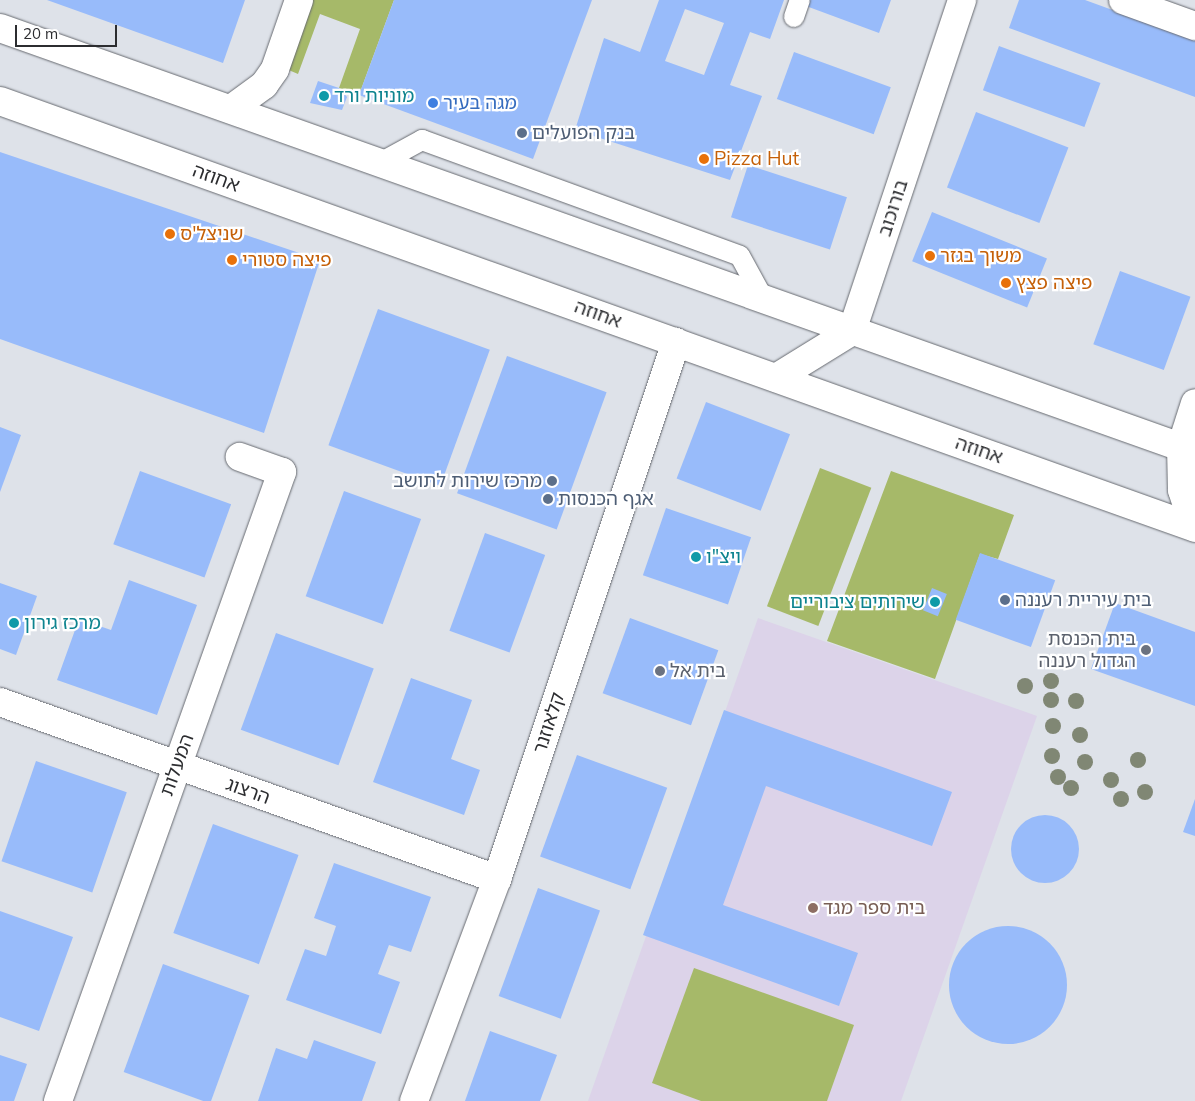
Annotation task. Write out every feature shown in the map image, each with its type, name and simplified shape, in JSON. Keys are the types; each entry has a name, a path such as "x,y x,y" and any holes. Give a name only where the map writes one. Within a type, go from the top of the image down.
{"street":[{"path":"231,110 264,85 275,68 299,0"},
{"name":"בורוכוב","path":"852,330 962,0"},
{"path":"1123,0 1195,26"},
{"path":"0,28 1188,450"},
{"name":"אחוזה","path":"0,101 1194,527"},
{"path":"776,378 852,330"},
{"name":"קלאוזנר","path":"414,1101 497,879 676,342"},
{"path":"1143,434 1174,422 1195,403"},
{"path":"1194,527 1182,490 1195,403"},
{"name":"המעלות","path":"58,1101 176,765 282,472 240,457"},
{"name":"הרצוג","path":"0,702 497,879"}],"shaded area":[{"name":"בית ספר מגד","path":"758,618 1037,716 901,1101 588,1101"}],"green space":[{"path":"299,0 394,0 359,95 339,88 360,29 320,14 298,74 277,65"},
{"path":"820,468 871,488 818,626 767,606"},
{"path":"891,471 1014,515 998,559 980,554 935,679 827,641"},
{"path":"694,968 854,1025 827,1101 701,1101 652,1083"}],"building":[{"path":"47,0 245,0 223,63"},
{"path":"394,0 592,0 533,159 359,95"},
{"path":"659,0 784,0 770,39 750,32 730,85 762,96 730,180 575,130 604,38 640,52","holes":["685,9 724,23 704,75 665,61"]},
{"path":"808,0 891,0 879,33 806,6"},
{"path":"1019,0 1085,0 1195,40 1195,97 1009,28"},
{"path":"999,46 1100,83 1084,127 983,90"},
{"path":"794,52 891,87 874,134 777,99"},
{"name":"מוניות ורד","path":"318,81 339,88 347,97 342,110 310,103"},
{"path":"976,112 1068,147 1039,223 947,188"},
{"path":"0,152 320,260 264,433 0,339"},
{"path":"748,165 847,197 830,249 731,217"},
{"path":"932,212 1047,258 1027,308 912,261"},
{"path":"1120,271 1190,297 1164,370 1093,344"},
{"path":"378,309 490,350 440,486 328,445"},
{"path":"507,356 607,392 557,529 457,493"},
{"path":"706,402 790,434 761,511 677,479"},
{"path":"0,427 21,435 0,492"},
{"path":"140,471 231,504 204,577 113,544"},
{"path":"344,491 421,519 383,624 306,596"},
{"name":"ויצ\"ו","path":"666,508 751,537 728,604 643,575"},
{"path":"485,533 545,555 510,653 449,631"},
{"name":"בית עיריית רעננה","path":"980,553 1055,580 1031,647 956,620"},
{"path":"129,580 197,605 157,715 57,680 79,619 111,630"},
{"name":"מרכז גירון","path":"0,583 37,596 16,655 0,649"},
{"name":"שירותים ציבוריים","path":"932,588 947,594 938,616 923,610"},
{"name":"בית הכנסת הגדול רעננה","path":"1115,603 1195,632 1195,706 1091,669"},
{"name":"בית אל","path":"630,618 718,650 691,725 603,693"},
{"path":"276,633 374,669 338,765 241,730"},
{"path":"411,678 472,700 451,759 480,770 464,815 373,782"},
{"path":"724,710 952,792 932,846 766,786 723,905 858,953 839,1006 643,935"},
{"path":"577,755 667,788 630,889 540,856"},
{"path":"36,761 127,792 92,892 1,861"},
{"path":"1195,799 1195,836 1183,832"},
{"path":"1052,815 1064,821 1073,830 1079,842 1077,862 1069,873 1052,883 1038,883 1021,873 1013,862 1011,842 1021,825 1032,817"},
{"path":"213,824 299,855 259,964 173,933"},
{"path":"334,863 431,897 411,952 389,945 378,974 400,982 381,1034 286,1000 305,949 326,956 336,926 314,918"},
{"path":"538,888 600,911 561,1019 499,996"},
{"path":"0,911 73,937 39,1031 0,1017"},
{"path":"1008,926 1031,931 1050,943 1062,962 1067,985 1062,1008 1050,1027 1031,1039 1008,1044 985,1039 966,1027 954,1008 949,985 954,962 966,943 985,931"},
{"path":"163,964 249,995 211,1101 203,1101 124,1072"},
{"path":"490,1031 557,1055 540,1101 465,1101"},
{"path":"314,1040 376,1062 362,1101 258,1101 276,1048 307,1059"},
{"path":"0,1055 27,1064 14,1101 0,1101"}],"place":[{"name":"מוניות ורד","path":"324,96"},
{"name":"מגה בעיר","path":"433,103"},
{"name":"בנק הפועלים","path":"522,133"},
{"name":"Pizza Hut","path":"704,159"},
{"name":"שניצל'ס","path":"170,234"},
{"name":"משוך בגזר","path":"930,256"},
{"name":"פיצה סטורי","path":"232,260"},
{"name":"פיצה פצץ","path":"1006,283"},
{"name":"מרכז שירות לתושב","path":"552,481"},
{"name":"אגף הכנסות","path":"548,499"},
{"name":"ויצ\"ו","path":"696,557"},
{"name":"בית עיריית רעננה","path":"1005,600"},
{"name":"שירותים ציבוריים","path":"935,602"},
{"name":"מרכז גירון","path":"14,623"},
{"name":"בית הכנסת הגדול רעננה","path":"1146,650"},
{"name":"בית אל","path":"660,671"},
{"name":"בית ספר מגד","path":"813,908"}]}
